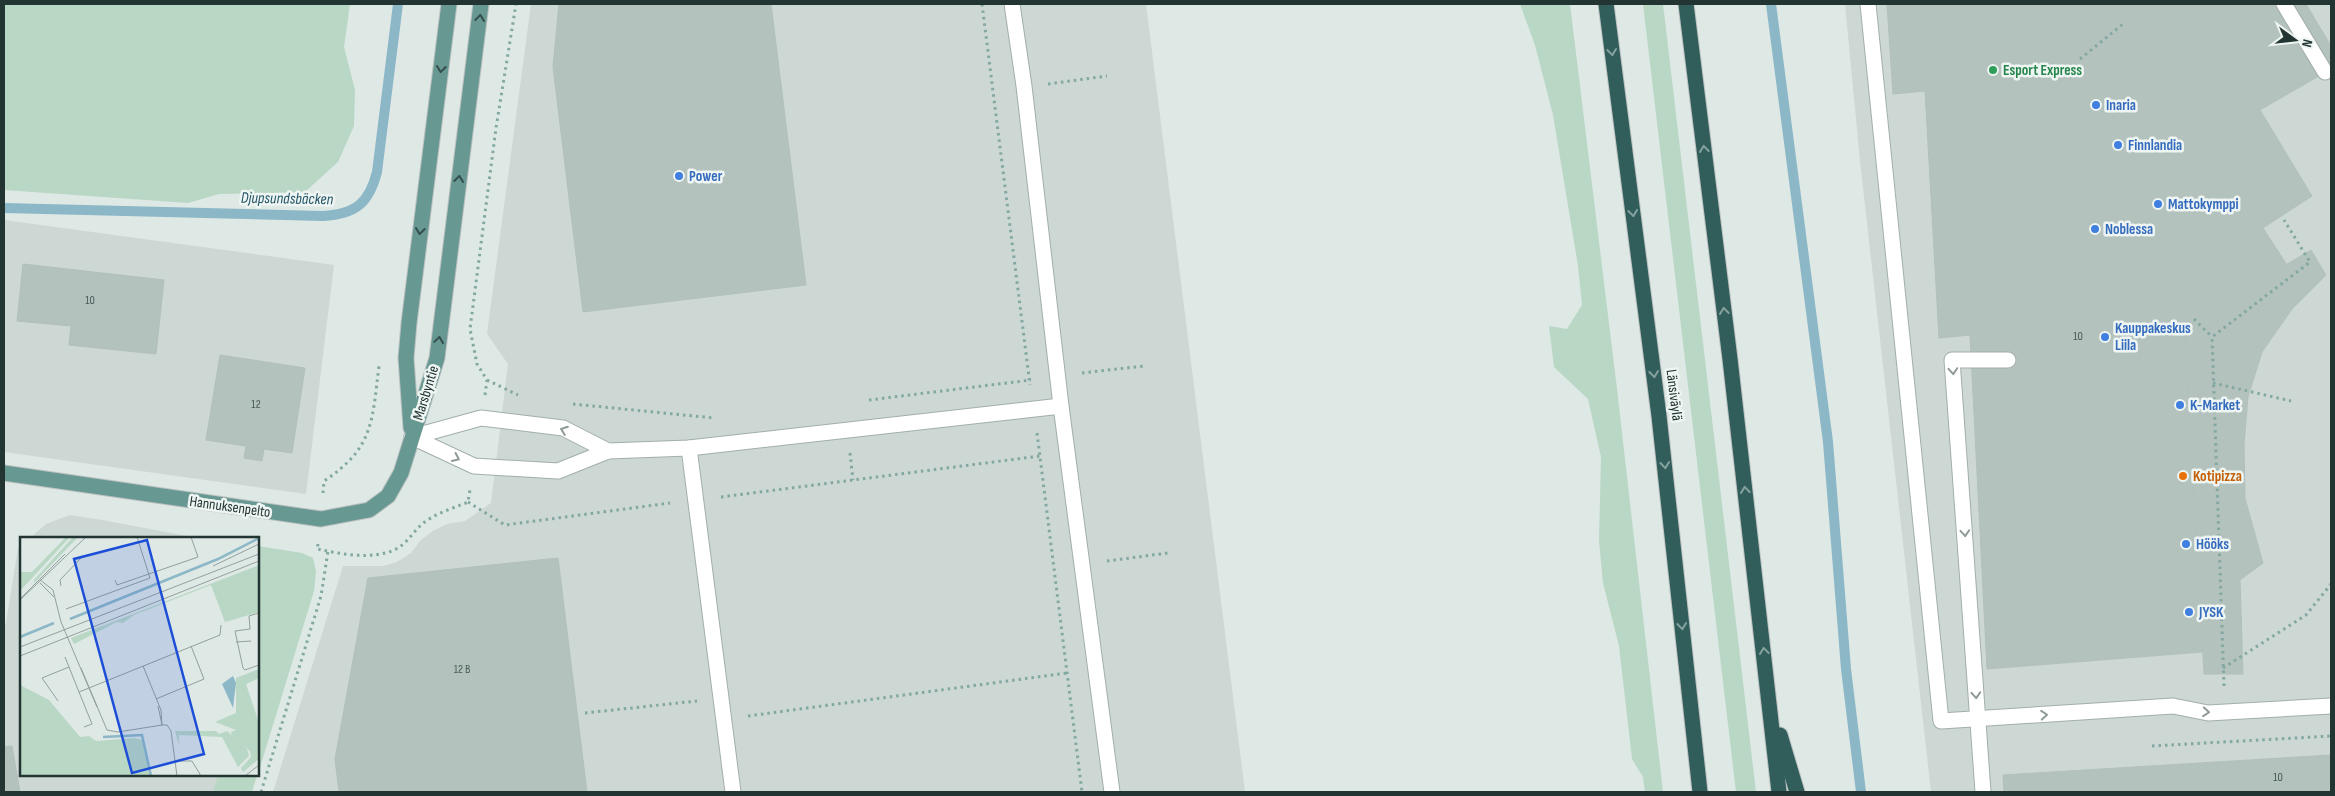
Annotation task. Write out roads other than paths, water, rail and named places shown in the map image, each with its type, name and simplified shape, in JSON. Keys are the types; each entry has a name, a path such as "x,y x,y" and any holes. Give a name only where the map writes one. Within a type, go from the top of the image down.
{"highway":[{"name":"Länsiväylä","path":"1606,4 1659,416 1700,792"},
{"path":"1686,4 1779,792"},
{"path":"1769,700 1797,792"}],"main road":[{"name":"Marsbyntie","path":"412,437 406,358 407,340 449,4"},
{"name":"Marsbyntie","path":"412,437 437,358 481,4"},
{"name":"Hannuksenpelto","path":"4,474 320,519 369,510 388,496 401,473 412,437"}],"lane":[{"path":"1012,4 1024,86 1061,406 1112,792"},
{"path":"1868,4 1941,721 2173,706 2208,713 2331,706"},
{"path":"2284,4 2325,72"},
{"path":"1983,792 1952,360 2008,360"},
{"path":"412,437 474,466 558,471 608,452 689,448 1061,406"},
{"path":"412,437 481,418 563,428 608,452"},
{"path":"689,448 733,792"}],"waterway":[{"name":"Djupsundsbäcken","path":"4,208 323,216 344,213 352,209 359,205 370,192 377,172 398,4"},
{"path":"1771,4 1828,442 1846,669 1861,792"}],"place":[{"name":"Esport Express","path":"1993,70"},
{"name":"Inaria","path":"2096,105"},
{"name":"Finnlandia","path":"2118,145"},
{"name":"Power","path":"679,176"},
{"name":"Mattokymppi","path":"2158,204"},
{"name":"Noblessa","path":"2095,229"},
{"name":"Kauppakeskus Liila","path":"2105,337"},
{"name":"K-Market","path":"2180,405"},
{"name":"Kotipizza","path":"2183,476"},
{"name":"Hööks","path":"2186,544"},
{"name":"JYSK","path":"2189,612"}]}
